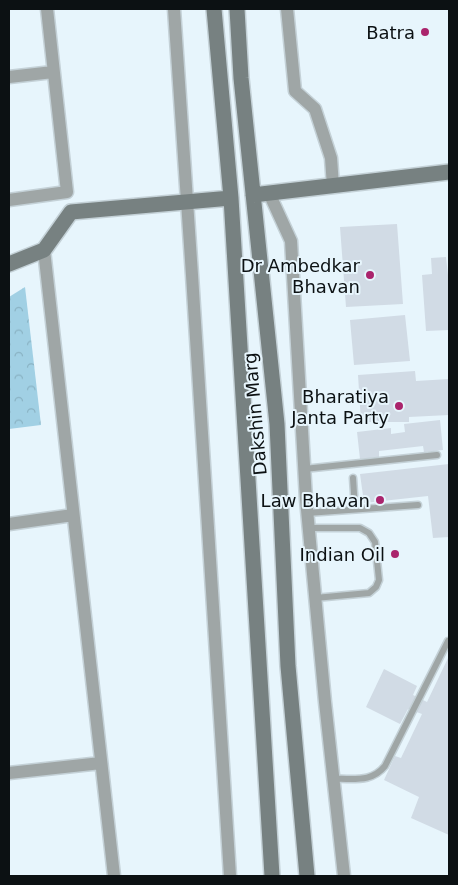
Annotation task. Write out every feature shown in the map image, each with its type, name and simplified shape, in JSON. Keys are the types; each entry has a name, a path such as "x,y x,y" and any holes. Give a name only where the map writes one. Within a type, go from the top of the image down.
{"main road":[{"name":"Dakshin Marg","path":"214,9 231,198 272,876"},
{"name":"Dakshin Marg","path":"237,9 241,78 277,424 288,666 307,876"},
{"path":"253,196 449,172"},
{"path":"9,264 44,250 71,212 231,198"}],"street":[{"path":"47,9 67,192 71,212"},
{"path":"174,9 230,876"},
{"path":"287,9 294,91 315,109 331,158 333,186"},
{"path":"9,77 53,72"},
{"path":"9,200 67,192"},
{"path":"269,194 291,241 307,513 344,876"},
{"path":"44,250 114,876"},
{"path":"9,524 74,516"},
{"path":"9,772 101,763"}],"lane":[{"path":"304,469 437,455"},
{"path":"353,478 355,509"},
{"path":"307,513 418,505"},
{"path":"309,528 360,528 369,532 375,542 378,580 376,587 369,593 316,598"},
{"path":"334,780 370,778 378,774 385,766 448,641"}],"green space":[{"path":"25,287 41,425 9,429 9,297"}],"building":[{"path":"397,224 403,304 346,307 340,227"},
{"path":"446,257 449,275 449,330 426,331 422,275 432,274 431,258"},
{"path":"405,315 410,361 354,365 350,320"},
{"path":"415,371 416,381 449,379 449,415 409,417 409,422 361,422 358,375"},
{"path":"440,420 443,450 424,452 423,446 379,451 379,457 360,459 357,432 391,428 391,434 405,432 404,424"},
{"name":"Law Bhavan","path":"449,464 449,537 433,538 428,496 364,503 360,474"},
{"path":"449,656 449,835 411,818 419,797 384,780 395,756 401,758 422,714 408,709 400,724 366,707 384,669 417,686 413,695 427,702"}],"place":[{"name":"Batra","path":"425,32"},
{"name":"Dr Ambedkar Bhavan","path":"370,275"},
{"name":"Bharatiya Janta Party","path":"399,406"},
{"name":"Law Bhavan","path":"380,500"},
{"name":"Indian Oil","path":"395,554"}]}
